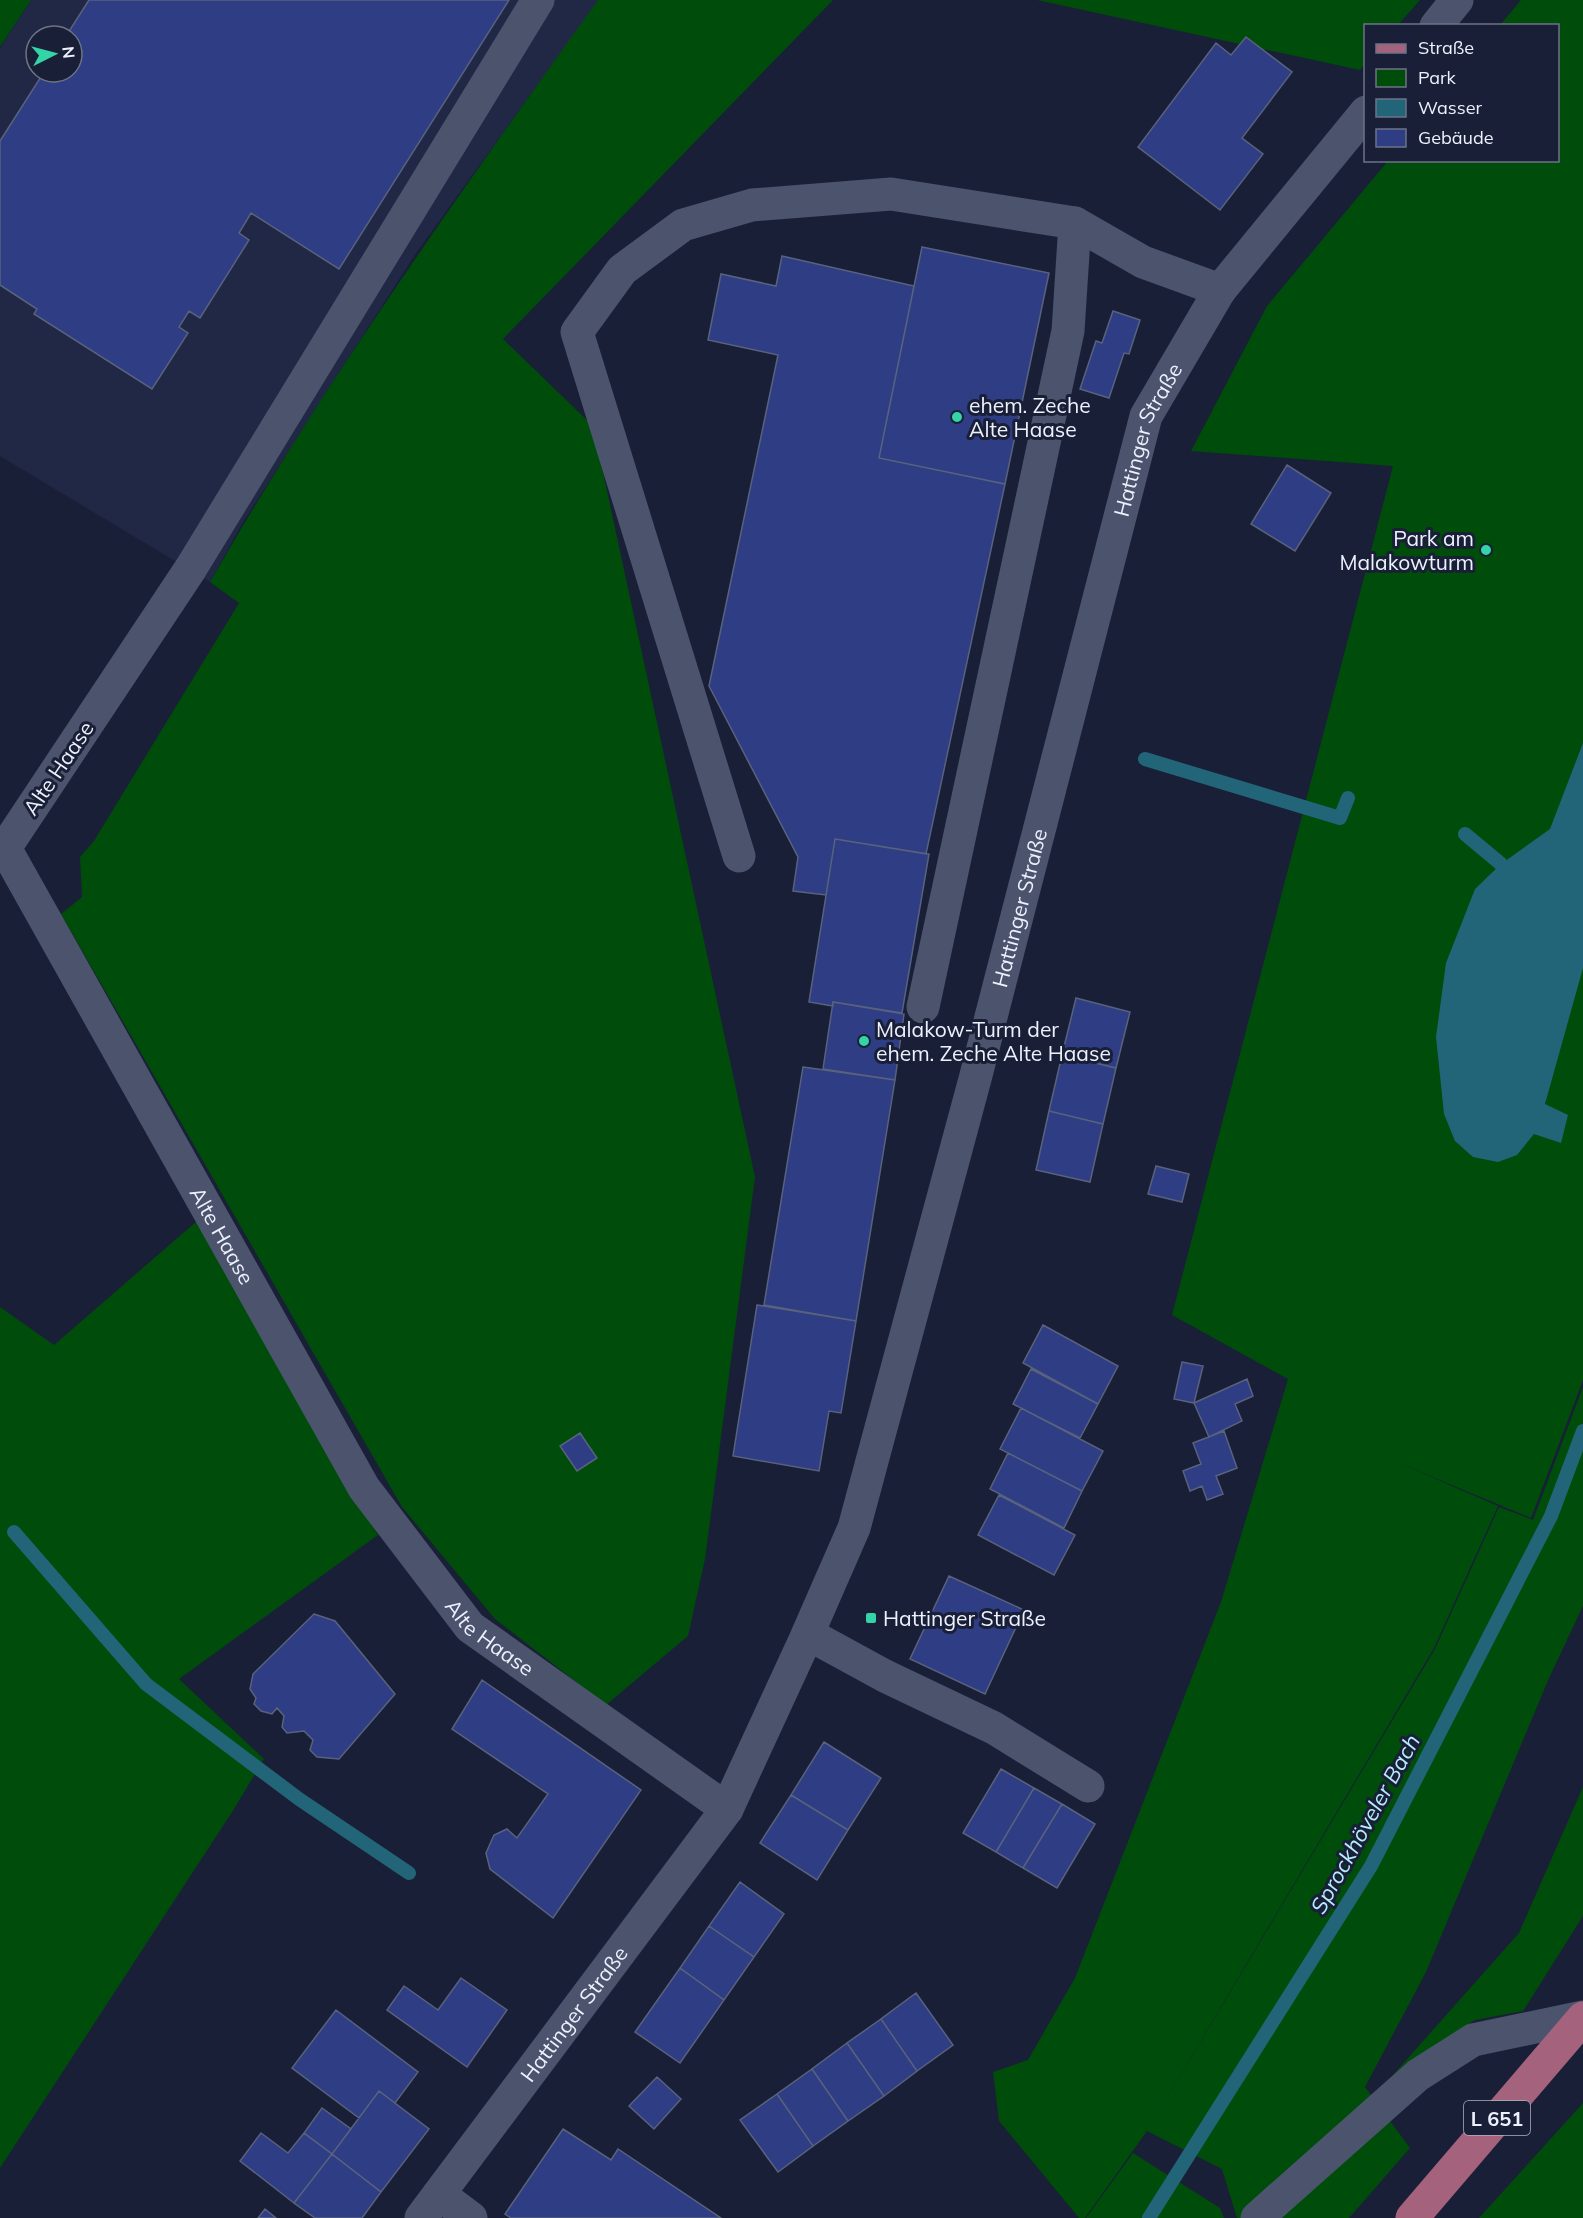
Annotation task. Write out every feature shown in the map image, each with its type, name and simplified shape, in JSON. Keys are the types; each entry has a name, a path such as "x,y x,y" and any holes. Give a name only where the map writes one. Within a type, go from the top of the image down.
{"main road":[{"name":"L 651","path":"1412,2218 1583,2018"}],"street":[{"name":"Alte Haase","path":"538,0 191,568 5,848 364,1488 470,1627 727,1809"},
{"path":"1438,24 1457,0"},
{"name":"Hattinger Straße","path":"430,2206 727,1809 808,1634 854,1527 975,1078 1146,416 1220,290 1364,113"},
{"path":"739,856 577,332 622,270 683,225 752,206 891,194 1075,223 1143,262 1220,290"},
{"path":"923,1007 1068,331 1075,223"},
{"path":"808,1634 885,1676 994,1728 1088,1786"},
{"path":"1257,2218 1418,2075 1473,2040 1583,2018"},
{"path":"430,2206 471,2218"}],"shaded area":[{"path":"31,0 599,0 416,253 242,524 210,582 0,456 0,48"}],"green space":[{"path":"0,0 31,0 0,47"},
{"path":"598,0 833,0 503,339 593,426 755,1177 705,1559 688,1636 606,1705 495,1619 402,1507 61,914 82,897 80,857 94,841 239,603 210,582 254,507 396,286"},
{"path":"1037,0 1420,0 1399,24 1364,24 1364,65 1360,70"},
{"path":"1521,0 1583,0 1583,1380 1531,1518 1399,1463 1498,1506 1434,1648 1152,2123 1435,1649 1499,1507 1533,1520 1583,1387 1583,1606 1549,1678 1426,1972 1365,2087 1410,2148 1349,2218 1237,2218 1222,2169 1147,2131 1085,2218 1079,2218 999,2121 993,2072 1028,2060 1075,1978 1221,1602 1288,1379 1172,1315 1393,466 1191,451 1267,306 1387,162 1559,162 1559,24 1501,24"},
{"path":"197,1221 378,1535 179,1679 264,1759 234,1809 0,2168 0,1307 54,1345"},
{"path":"1583,1787 1583,1916 1523,2011 1475,2020 1393,2075 1519,1933"},
{"path":"1583,2103 1583,2218 1479,2218"},
{"path":"1133,2153 1220,2208 1224,2218 1086,2218"}],"water":[{"path":"1583,743 1583,968 1545,1104 1568,1115 1561,1143 1534,1134 1517,1155 1498,1162 1473,1157 1455,1141 1444,1114 1436,1037 1446,963 1475,889 1501,864 1550,829"}],"building":[{"path":"89,0 509,0 339,269 251,213 239,233 249,240 200,318 189,311 179,327 188,333 152,389 34,314 37,309 0,285 0,141 36,84 84,84 84,24 74,24"},
{"path":"1246,37 1292,72 1242,138 1263,154 1220,210 1138,147 1216,43 1231,55"},
{"path":"922,247 1049,273 1005,484 879,458"},
{"path":"782,256 914,286 879,458 1005,484 926,854 835,839 826,895 793,891 798,857 709,686 778,355 708,340 721,274 776,286"},
{"path":"1113,311 1140,320 1129,354 1124,353 1109,398 1080,389 1096,341 1102,343"},
{"path":"1287,465 1331,493 1295,551 1251,524"},
{"path":"835,839 929,854 902,1013 833,1002 833,1006 809,1002"},
{"path":"1076,998 1130,1012 1116,1068 1062,1055"},
{"name":"Malakow-Turm der ehem. Zeche Alte Haase","path":"833,1002 904,1014 895,1080 823,1069"},
{"path":"1062,1055 1116,1068 1103,1124 1049,1111"},
{"path":"803,1067 895,1080 856,1321 764,1305"},
{"path":"1049,1111 1103,1124 1090,1182 1036,1170"},
{"path":"1156,1166 1189,1174 1182,1202 1148,1194"},
{"path":"757,1305 856,1321 841,1413 829,1411 819,1471 733,1456"},
{"path":"1043,1325 1118,1366 1098,1404 1023,1363"},
{"path":"1182,1362 1203,1366 1194,1403 1174,1399"},
{"path":"1031,1369 1098,1404 1080,1438 1013,1404"},
{"path":"1247,1379 1253,1396 1235,1404 1242,1421 1209,1437 1194,1403"},
{"path":"1021,1408 1103,1451 1082,1491 1000,1449"},
{"path":"1224,1431 1237,1468 1216,1476 1223,1494 1207,1500 1202,1486 1190,1491 1183,1471 1201,1464 1193,1443"},
{"path":"580,1433 597,1458 577,1471 560,1446"},
{"path":"1008,1453 1082,1491 1064,1528 990,1489"},
{"path":"999,1495 1075,1535 1054,1575 978,1535"},
{"path":"949,1576 1024,1610 985,1694 910,1659"},
{"path":"314,1614 335,1621 395,1694 339,1759 317,1757 310,1750 313,1740 304,1731 287,1733 282,1727 284,1716 277,1708 272,1714 261,1711 254,1704 256,1698 250,1689 253,1674"},
{"path":"482,1680 641,1790 553,1918 490,1869 486,1853 494,1835 507,1829 517,1838 548,1794 452,1729"},
{"path":"824,1742 881,1778 848,1830 791,1795"},
{"path":"1001,1769 1034,1788 996,1852 963,1833"},
{"path":"1034,1788 1062,1804 1023,1868 996,1852"},
{"path":"791,1795 848,1830 817,1880 760,1843"},
{"path":"1062,1804 1095,1824 1057,1888 1023,1868"},
{"path":"740,1882 784,1914 754,1957 709,1926"},
{"path":"709,1926 754,1957 724,2000 680,1968"},
{"path":"680,1968 724,2000 680,2063 635,2032"},
{"path":"461,1978 507,2010 467,2067 387,2010 404,1986 438,2010"},
{"path":"916,1993 953,2045 917,2071 881,2019"},
{"path":"336,2010 418,2072 395,2103 379,2091 359,2118 292,2068"},
{"path":"881,2019 917,2071 884,2096 847,2043"},
{"path":"847,2043 884,2096 848,2121 812,2069"},
{"path":"812,2069 848,2121 813,2146 777,2094"},
{"path":"657,2077 681,2099 654,2129 629,2106"},
{"path":"379,2091 429,2129 381,2192 332,2154"},
{"path":"777,2094 813,2146 778,2172 740,2120"},
{"path":"322,2108 351,2129 332,2154 304,2133"},
{"path":"563,2129 611,2160 618,2149 721,2218 511,2218 505,2214"},
{"path":"261,2133 288,2153 304,2133 332,2154 294,2203 240,2161"},
{"path":"332,2154 381,2192 362,2218 315,2218 294,2203"},
{"path":"265,2209 276,2218 258,2218"}],"waterway":[{"path":"1145,759 1340,818 1348,798"},
{"path":"1465,834 1501,864"},
{"name":"Sprockhöveler Bach","path":"1149,2218 1371,1866 1551,1516 1583,1431"},
{"path":"14,1532 146,1684 299,1799 409,1873"}],"place":[{"name":"ehem. Zeche Alte Haase","path":"957,417"},
{"name":"Park am Malakowturm","path":"1486,550"},
{"name":"Malakow-Turm der ehem. Zeche Alte Haase","path":"864,1041"},
{"name":"Hattinger Straße","path":"871,1618"}]}
